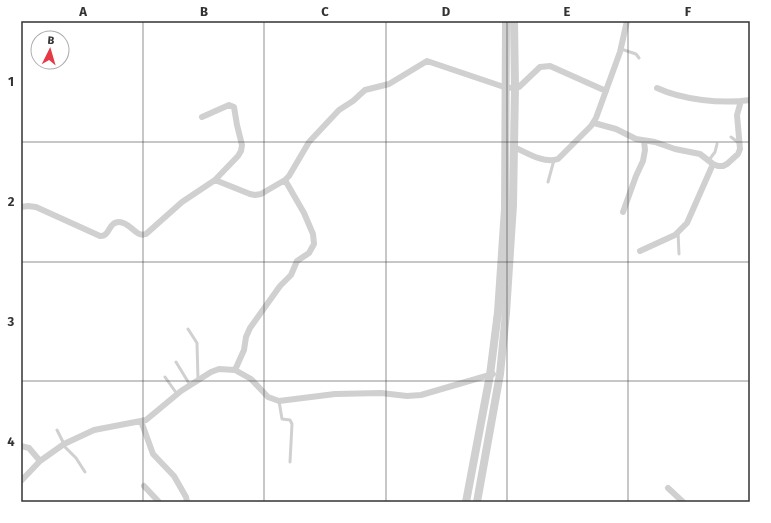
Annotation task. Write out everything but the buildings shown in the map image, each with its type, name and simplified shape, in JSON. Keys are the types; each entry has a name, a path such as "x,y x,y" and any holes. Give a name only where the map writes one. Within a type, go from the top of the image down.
{"street":[{"path":"477,502 500,374 506,313 513,205 514,147 506,21"},
{"path":"466,502 490,375 498,312 505,209 514,21"},
{"path":"514,147 543,160 558,159 594,123 621,49 627,21"},
{"path":"215,180 250,194 261,194 285,180 289,176 309,142 339,110 353,101 365,90 389,84 427,60 477,78 511,87 519,87 540,67 550,66 606,91"},
{"path":"657,88 675,95 727,101 750,100"},
{"path":"594,123 616,129 636,139 655,142 675,149 696,152 711,162 723,166 738,154 740,144 737,115 741,101"},
{"path":"21,207 36,207 100,236 104,236 115,223 121,222 125,223 139,235 144,235 182,202 215,180 241,151 241,138 234,107 229,105 202,117"},
{"path":"623,212 643,161 645,150 644,141"},
{"path":"640,251 678,232 689,219 711,162"},
{"path":"235,370 244,350 246,337 250,328 280,286 291,274 298,260 309,252 314,244 313,234 304,213 285,180"},
{"path":"21,481 40,461 63,444 94,430 141,421 150,417 177,394 218,369 235,370 251,379 268,397 279,401 335,394 381,393 407,396 421,395 490,375 500,374"},
{"path":"141,421 153,454 174,476 186,497 187,502"},
{"path":"21,446 29,448 40,461"},
{"path":"144,486 159,502"},
{"path":"668,488 683,502"}],"lane":[{"path":"621,49 636,54 639,58"},
{"path":"731,137 740,144"},
{"path":"711,162 717,144"},
{"path":"548,182 554,160"},
{"path":"678,232 679,254"},
{"path":"188,328 197,343 198,380"},
{"path":"176,362 190,385"},
{"path":"165,377 177,394"},
{"path":"279,401 282,419 290,420 292,424 290,462"},
{"path":"57,430 63,444 76,458 85,472"}]}
